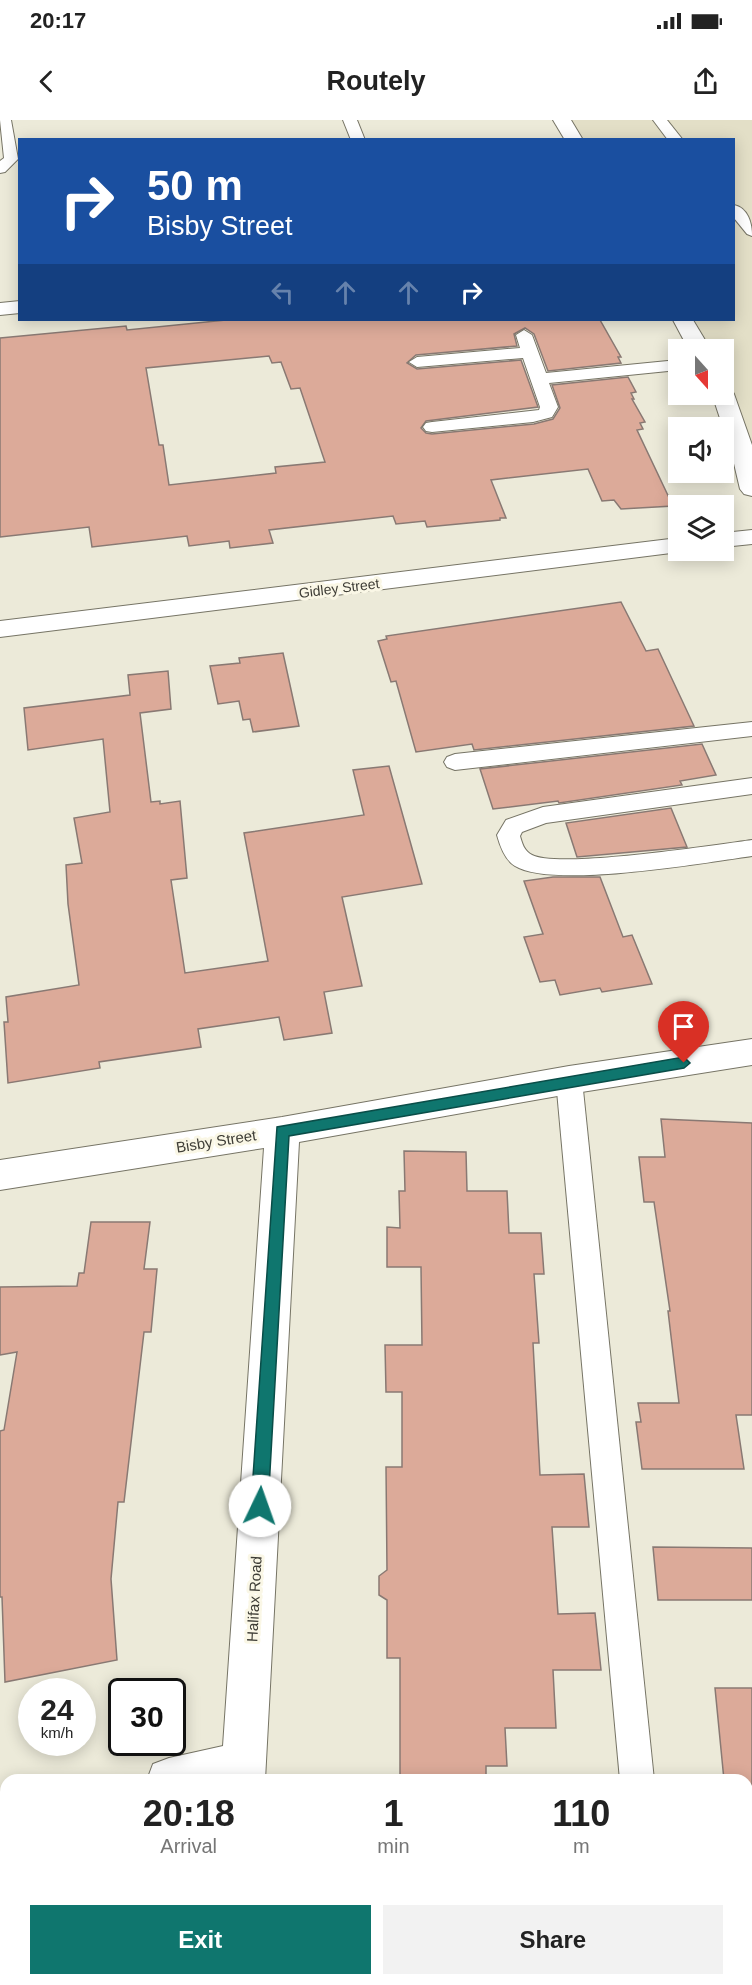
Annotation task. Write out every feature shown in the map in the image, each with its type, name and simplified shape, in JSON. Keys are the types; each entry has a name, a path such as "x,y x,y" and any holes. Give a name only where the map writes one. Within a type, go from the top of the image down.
{"street":[{"path":"562,120 573,138"},
{"path":"0,309 18,307"},
{"path":"684,321 694,339"},
{"path":"727,405 744,455 752,489"},
{"path":"734,539 752,537"},
{"name":"Gidley Street","path":"0,629 668,547"},
{"name":"Bisby Street","path":"0,1175 282,1131 569,1080 752,1052"},
{"name":"Halifax Road","path":"244,1772 282,1131"},
{"path":"226,1774 244,1772"}],"lane":[{"path":"0,169 11,159 4,120"},
{"path":"350,120 357,138"},
{"path":"660,120 674,138"},
{"path":"735,210 752,232 735,240"},
{"path":"432,427 533,417 546,413 549,407 524,335"},
{"path":"417,362 530,352"},
{"path":"539,379 668,366"},
{"path":"455,762 752,729"},
{"path":"752,786 543,815 514,826 508,835 511,849 525,862 544,868 591,866 752,848"},
{"path":"569,1080 637,1774"}],"shaded area":[{"path":"562,120 752,120 752,489 734,430 734,417 730,417 726,405 734,405 734,339 694,339 684,321 735,321 735,138 573,138"}],"building":[{"path":"216,321 601,321 621,357 618,357 621,363 548,371 534,334 525,328 514,334 517,346 416,355 407,363 417,369 521,360 538,407 426,421 421,428 426,433 432,434 534,424 553,419 560,408 552,385 628,377 636,392 631,393 634,399 632,399 645,422 640,423 643,429 637,430 668,495 668,506 621,509 614,500 602,501 588,469 491,480 506,518 500,518 500,520 427,527 425,521 396,524 393,516 269,530 273,543 230,548 229,541 189,546 187,536 92,547 89,527 0,537 0,338 126,326 127,330","holes":["269,356 272,363 281,362 291,389 300,388 325,462 275,467 276,473 169,485 163,445 159,445 146,368"]},
{"path":"621,602 646,651 658,649 694,726 474,750 472,744 416,752 396,681 391,682 378,641 387,639 386,636"},
{"path":"283,653 299,726 253,732 250,719 243,720 239,701 218,704 210,666 240,663 239,658"},
{"path":"168,671 171,709 140,713 151,802 160,801 160,804 180,801 187,878 171,880 185,973 268,961 244,833 364,815 353,770 389,766 422,884 342,897 362,986 324,992 332,1033 284,1040 279,1017 198,1029 201,1047 99,1062 100,1068 8,1083 4,1022 8,1022 6,997 79,985 68,904 66,865 82,863 74,818 110,812 103,739 28,750 24,708 130,695 128,675"},
{"path":"702,744 716,775 680,781 682,785 559,803 558,801 493,809 480,769"},
{"path":"671,808 687,847 577,857 566,823"},
{"path":"553,877 600,877 623,937 632,935 652,984 602,992 600,988 560,995 555,980 540,982 524,937 543,934 524,881"},
{"path":"661,1119 752,1123 752,1415 736,1415 744,1469 642,1469 636,1422 641,1422 638,1403 679,1403 668,1311 670,1311 654,1202 644,1202 639,1157 665,1157"},
{"path":"404,1151 466,1152 467,1191 507,1191 509,1233 541,1233 544,1274 534,1274 539,1343 533,1343 540,1475 584,1474 589,1527 552,1527 558,1614 595,1613 601,1670 553,1670 556,1728 505,1728 507,1766 486,1766 486,1774 400,1774 400,1658 387,1658 387,1600 379,1595 379,1576 387,1570 386,1467 402,1467 402,1392 386,1392 385,1345 422,1345 421,1267 387,1267 387,1227 400,1228 399,1191 405,1191"},
{"path":"91,1222 150,1222 144,1269 157,1269 151,1332 144,1332 124,1502 118,1502 111,1579 117,1660 5,1682 2,1597 0,1597 0,1431 4,1430 17,1352 0,1355 0,1287 77,1286 79,1273 84,1273"},
{"path":"653,1547 752,1548 752,1600 658,1600"},
{"path":"715,1688 752,1688 752,1774 723,1774"}],"route":[{"path":"260,1506 282,1131 569,1080 684,1063"}]}
